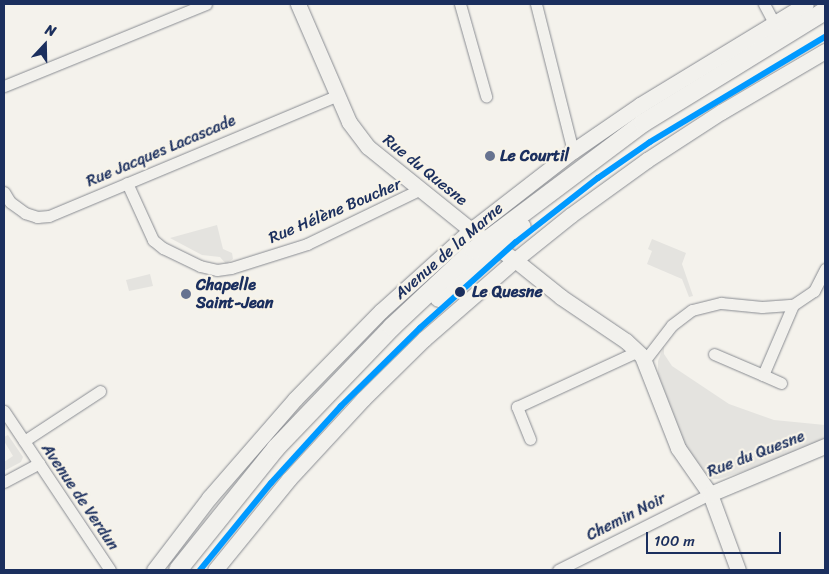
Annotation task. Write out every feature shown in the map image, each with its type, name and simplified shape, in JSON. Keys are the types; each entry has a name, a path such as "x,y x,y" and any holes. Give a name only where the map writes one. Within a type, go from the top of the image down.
{"main road":[{"name":"Avenue de la Marne","path":"178,570 262,464 313,408 419,301 650,118 825,11"},
{"name":"Avenue de la Marne","path":"189,570 242,502 325,407 492,244 656,128 825,24"}],"street":[{"path":"4,86 206,4"},
{"name":"Rue du Quesne","path":"298,4 336,96 353,129 361,140 471,230 515,260 561,297 642,356 678,448 710,494 825,446"},
{"path":"460,4 486,96"},
{"path":"536,4 573,151"},
{"path":"764,4 774,23"},
{"name":"Avenue de la Marne","path":"154,570 212,494 300,394 381,311 471,230 573,151 681,78 806,4"},
{"path":"215,570 288,479 350,412 415,347 515,260 587,203 647,160 727,108 825,51"},
{"name":"Rue Jacques Lacascade","path":"4,192 10,202 19,210 30,215 42,217 55,214 336,96"},
{"name":"Rue Hélène Boucher","path":"127,183 146,230 153,240 163,248 200,266 217,270 231,268 298,247 405,199 421,189"},
{"path":"763,375 793,306 814,291 825,269"},
{"path":"530,439 517,407 642,356 677,320 703,306 721,303 762,307 793,306"},
{"path":"714,354 781,383"},
{"name":"Avenue de Verdun","path":"24,441 100,391"},
{"name":"Avenue de Verdun","path":"4,411 110,570"},
{"path":"4,482 39,464"},
{"path":"710,494 738,570"},
{"name":"Chemin Noir","path":"558,570 710,494"}],"shaded area":[{"path":"217,225 223,249 232,253 233,259 226,264 220,257 202,255 170,238"},
{"path":"652,239 686,253 682,264 693,296 689,297 682,279 647,264 652,251 648,249"},
{"path":"150,274 153,286 129,291 126,280"},
{"path":"664,346 664,354 672,366 729,404 774,420 825,425 825,440 748,470 719,479 710,479 685,445 658,374 658,361"},
{"path":"8,435 23,457 21,462 4,471 4,462 13,456 4,441 4,437"}],"transit line":[{"path":"200,570 271,483 341,406 420,328 516,242 598,178 650,142 825,37"}],"place":[{"name":"Le Courtil","path":"490,156"},
{"name":"Le Quesne","path":"460,292"},
{"name":"Chapelle Saint-Jean","path":"186,294"}]}
